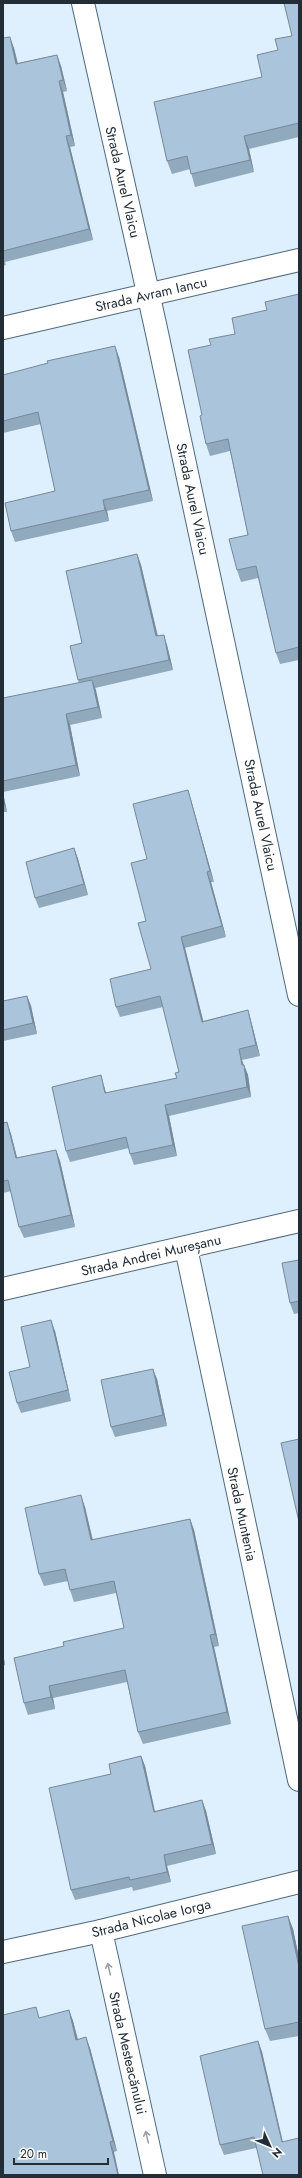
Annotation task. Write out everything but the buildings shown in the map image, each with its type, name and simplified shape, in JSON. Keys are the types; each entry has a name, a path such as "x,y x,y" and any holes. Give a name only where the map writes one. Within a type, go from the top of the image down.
{"street":[{"name":"Strada Aurel Vlaicu","path":"83,3 148,294 299,995"},
{"name":"Strada Avram Iancu","path":"3,328 299,260"},
{"name":"Strada Andrei Mureșanu","path":"3,1289 299,1221"},
{"name":"Strada Muntenia","path":"186,1248 299,1780"},
{"name":"Strada Nicolae Iorga","path":"3,1952 101,1931 299,1882"},
{"name":"Strada Mesteacănului","path":"101,1931 155,2175"}]}
